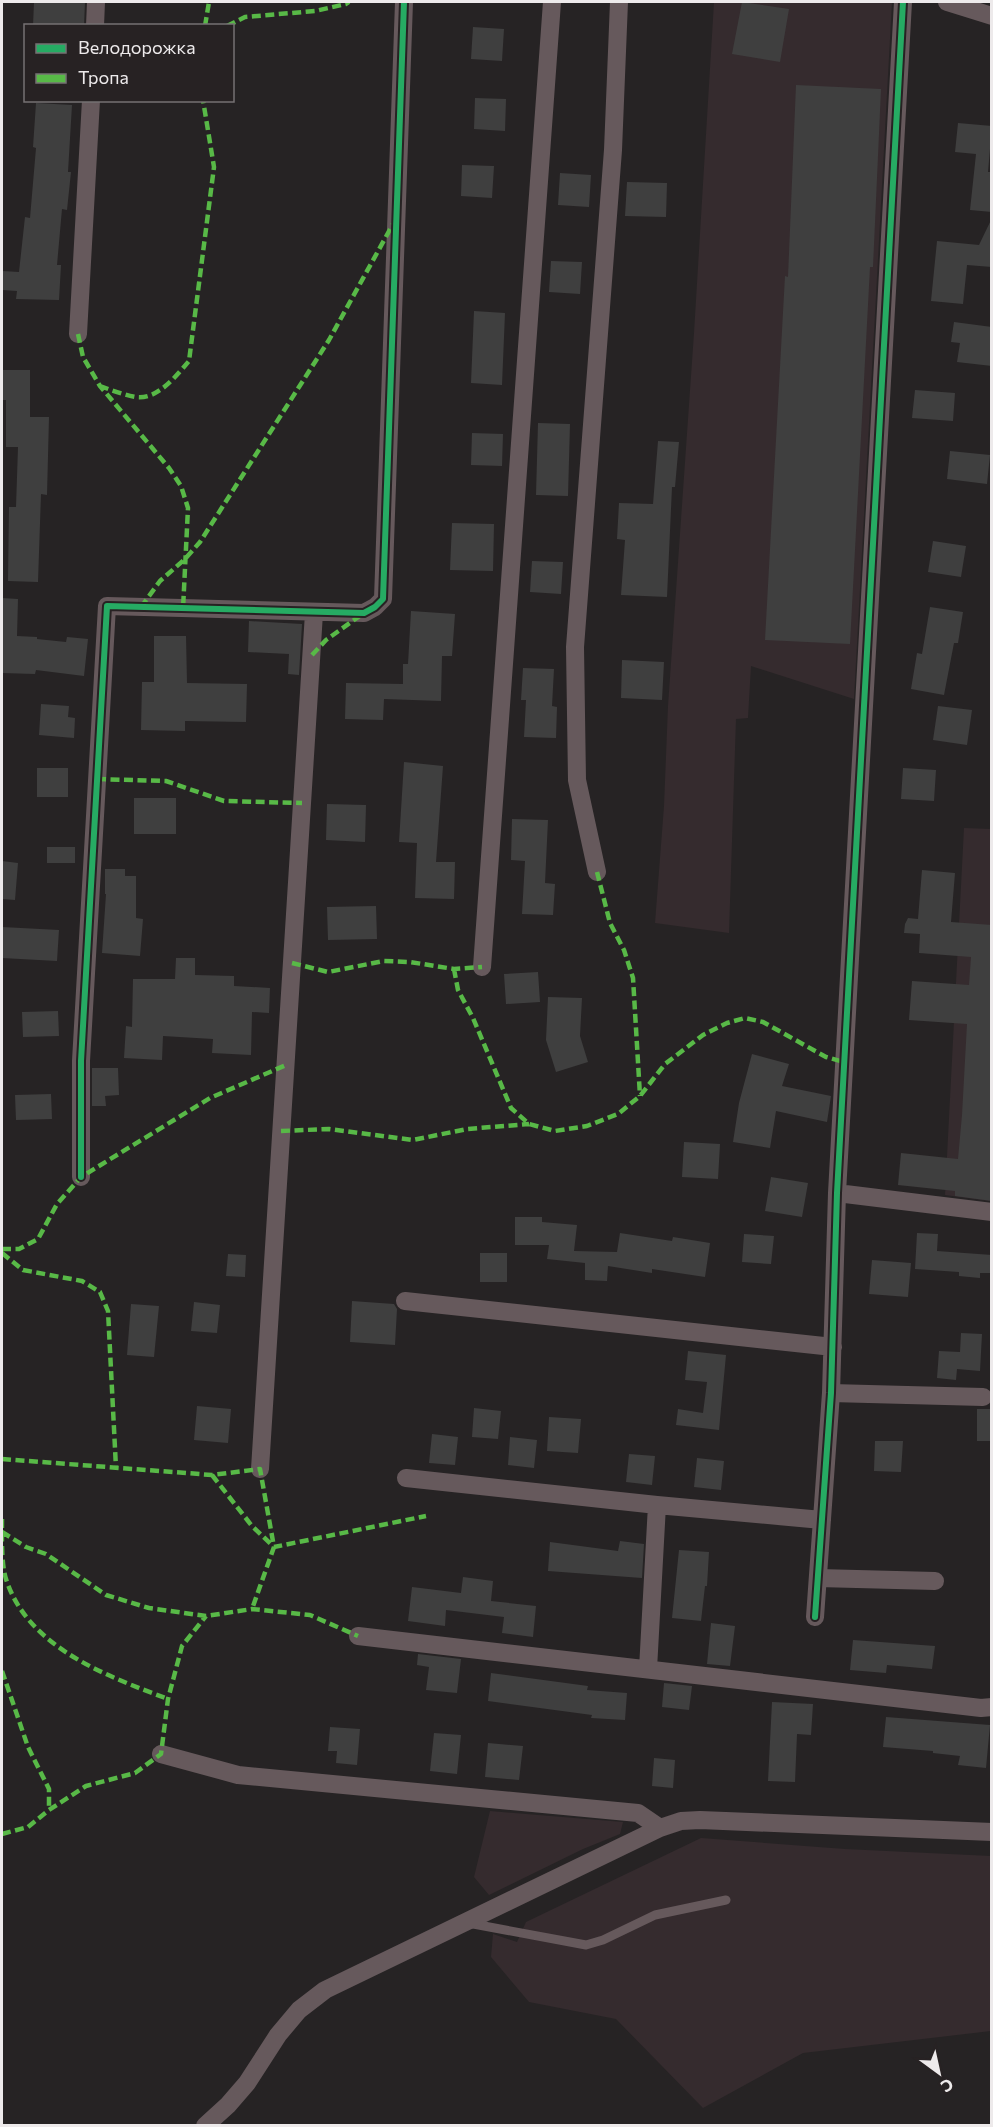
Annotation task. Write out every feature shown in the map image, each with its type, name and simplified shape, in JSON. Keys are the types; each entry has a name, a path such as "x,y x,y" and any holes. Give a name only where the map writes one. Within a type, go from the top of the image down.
{"street":[{"path":"95,24 96,2"},
{"path":"81,1177 81,1061 107,606 364,613 383,599 404,2"},
{"path":"482,967 552,2"},
{"path":"597,872 578,780 575,647 613,150 619,2"},
{"path":"814,1617 831,1393 837,1192 903,2"},
{"path":"947,2 992,16"},
{"path":"78,334 90,102"},
{"path":"260,1469 314,613"},
{"path":"837,1192 992,1212"},
{"path":"405,1301 833,1347"},
{"path":"831,1393 982,1397"},
{"path":"406,1478 822,1520"},
{"path":"648,1669 657,1505"},
{"path":"818,1578 935,1581"},
{"path":"358,1636 981,1708 992,1707"},
{"path":"161,1754 238,1775 638,1813 660,1828"},
{"path":"205,2126 247,2083 278,2035 299,2010 326,1990 660,1828 681,1821 700,1820 992,1832"}],"lane":[{"path":"466,1922 586,1945 603,1940 655,1915 726,1900"}],"shaded area":[{"path":"714,2 892,2 854,699 751,666 748,718 736,719 729,933 655,923"},
{"path":"964,828 991,829 991,1201 945,1195"},
{"path":"490,1811 623,1822 620,1834 583,1849 489,1895 474,1877"},
{"path":"701,1838 845,1849 991,1856 991,2031 803,2053 703,2108 616,2019 529,2002 491,1957 493,1934 517,1942 526,1922"}],"building":[{"path":"34,2 85,2 84,24 33,24"},
{"path":"742,2 789,9 780,62 732,54"},
{"path":"473,27 504,29 502,61 471,59"},
{"path":"796,85 881,89 873,267 870,267 850,644 765,640 785,276 788,277"},
{"path":"475,98 506,99 505,131 474,129"},
{"path":"36,103 72,105 68,172 71,172 67,210 62,209 57,265 61,265 59,300 16,299 17,291 2,290 2,271 19,272 25,217 30,218 36,148 33,147"},
{"path":"958,123 992,126 988,172 992,172 992,212 970,210 976,154 955,152"},
{"path":"462,165 494,166 492,198 461,196"},
{"path":"560,173 591,175 589,207 558,205"},
{"path":"627,182 667,183 666,217 625,216"},
{"path":"992,218 992,267 967,265 963,304 931,301 937,241 979,245"},
{"path":"551,261 582,262 580,294 549,292"},
{"path":"474,311 505,313 502,385 471,383"},
{"path":"954,322 992,327 992,366 957,362 960,343 951,342"},
{"path":"2,370 30,370 30,417 49,417 47,495 41,494 38,582 8,581 9,507 16,507 18,447 6,447 6,400 2,400"},
{"path":"915,390 955,393 953,421 912,418"},
{"path":"538,423 570,424 568,496 536,495"},
{"path":"472,433 503,434 502,466 471,465"},
{"path":"658,441 679,442 675,487 672,487 667,597 621,595 625,540 617,539 619,503 653,504"},
{"path":"950,451 990,455 987,484 947,479"},
{"path":"452,523 494,524 493,571 450,570"},
{"path":"933,541 966,546 961,577 928,572"},
{"path":"532,561 563,562 561,594 530,592"},
{"path":"2,598 18,599 17,636 66,642 67,637 88,639 84,676 36,670 35,674 2,673"},
{"path":"930,607 963,612 958,643 954,643 944,695 911,689 917,653 922,654"},
{"path":"411,611 455,614 452,656 442,656 441,701 384,699 383,720 345,719 346,683 403,684 403,664 408,664"},
{"path":"249,621 302,624 299,675 288,674 289,654 248,652"},
{"path":"154,636 186,636 187,683 247,684 246,722 185,721 185,731 141,730 142,682 154,682"},
{"path":"622,660 664,662 662,700 621,698"},
{"path":"523,668 554,669 552,706 557,707 556,738 524,737 526,700 521,700"},
{"path":"41,704 69,706 68,717 75,718 74,738 39,735"},
{"path":"938,706 972,710 967,745 933,740"},
{"path":"404,762 443,766 436,862 455,862 454,899 415,898 417,843 399,842"},
{"path":"37,768 68,768 68,797 37,797"},
{"path":"903,768 936,770 934,801 901,799"},
{"path":"134,798 176,798 176,834 134,834"},
{"path":"327,804 366,805 365,842 326,840"},
{"path":"512,819 548,820 545,883 555,884 553,915 522,914 525,861 511,860"},
{"path":"47,847 75,847 75,863 47,863"},
{"path":"2,861 18,863 15,900 2,899"},
{"path":"105,869 125,869 125,876 136,876 136,918 143,919 140,956 102,953 106,894"},
{"path":"922,870 955,873 951,922 992,925 992,1201 955,1196 955,1191 898,1185 901,1153 958,1159 962,1115 967,1024 909,1020 912,981 969,985 971,957 919,953 920,934 904,933 908,918 918,919"},
{"path":"376,906 377,939 328,940 327,907"},
{"path":"2,927 59,930 57,961 2,958"},
{"path":"176,958 195,958 195,975 234,976 234,986 270,988 269,1013 252,1012 251,1055 212,1053 213,1039 163,1036 162,1060 124,1058 126,1026 132,1027 133,979 175,979"},
{"path":"538,972 540,1002 506,1004 504,974"},
{"path":"548,997 582,998 580,1036 588,1062 556,1072 546,1040"},
{"path":"58,1011 59,1036 23,1037 22,1012"},
{"path":"752,1054 789,1064 782,1086 831,1096 827,1122 776,1111 770,1148 733,1142 739,1103"},
{"path":"92,1068 118,1068 119,1095 105,1096 106,1106 92,1106"},
{"path":"51,1094 52,1119 16,1120 15,1095"},
{"path":"684,1142 720,1144 718,1179 682,1177"},
{"path":"771,1177 808,1183 802,1217 765,1211"},
{"path":"515,1217 542,1217 542,1222 577,1225 574,1251 617,1252 620,1233 672,1241 673,1237 710,1243 705,1277 652,1269 652,1273 608,1266 607,1281 585,1280 585,1263 547,1259 549,1245 515,1245"},
{"path":"917,1233 938,1234 937,1251 992,1255 992,1273 980,1273 980,1278 959,1276 959,1272 915,1269"},
{"path":"744,1234 774,1236 771,1264 742,1262"},
{"path":"480,1253 507,1253 507,1282 480,1282"},
{"path":"228,1254 246,1255 245,1277 226,1276"},
{"path":"872,1260 911,1263 908,1297 869,1294"},
{"path":"352,1301 394,1304 397,1309 395,1345 350,1342"},
{"path":"194,1302 220,1305 217,1333 191,1331"},
{"path":"131,1304 159,1306 154,1357 127,1355"},
{"path":"961,1333 982,1334 980,1371 957,1369 956,1380 937,1378 939,1351 960,1352"},
{"path":"688,1351 726,1355 719,1430 676,1425 678,1409 703,1413 707,1382 685,1380"},
{"path":"197,1406 231,1409 228,1443 194,1440"},
{"path":"474,1408 501,1411 498,1439 472,1437"},
{"path":"977,1409 992,1409 992,1441 977,1441"},
{"path":"549,1417 581,1419 578,1453 547,1451"},
{"path":"432,1434 458,1437 455,1465 429,1463"},
{"path":"510,1437 537,1440 534,1468 508,1465"},
{"path":"875,1441 903,1441 901,1472 874,1471"},
{"path":"629,1454 655,1456 652,1485 626,1482"},
{"path":"697,1458 724,1461 721,1490 694,1487"},
{"path":"620,1541 644,1544 642,1578 548,1571 550,1542 618,1551"},
{"path":"679,1550 709,1552 707,1586 705,1586 701,1621 672,1618"},
{"path":"463,1577 493,1581 491,1601 536,1606 533,1637 502,1633 504,1617 446,1610 445,1626 408,1621 412,1587 461,1593"},
{"path":"711,1623 735,1626 730,1666 707,1664"},
{"path":"853,1640 935,1646 932,1669 887,1665 886,1673 850,1670"},
{"path":"418,1654 461,1659 457,1693 426,1690 429,1667 417,1665"},
{"path":"491,1673 588,1686 587,1690 627,1693 625,1720 591,1718 592,1715 488,1701"},
{"path":"664,1683 692,1686 689,1710 662,1707"},
{"path":"772,1702 813,1704 811,1735 797,1734 795,1782 768,1781"},
{"path":"886,1717 990,1725 986,1768 958,1765 960,1756 933,1753 933,1751 883,1747"},
{"path":"330,1727 360,1729 357,1765 336,1763 337,1751 328,1751"},
{"path":"434,1733 461,1735 457,1774 430,1771"},
{"path":"488,1743 523,1746 519,1780 485,1777"},
{"path":"654,1758 675,1760 673,1788 652,1786"}],"marked path":[{"path":"205,24 209,2"},
{"path":"231,24 245,17 315,11 349,2"},
{"path":"100,386 136,397 152,395 166,385 189,361 214,167 203,102"},
{"path":"141,607 160,581 200,542 329,340 393,224"},
{"path":"78,334 83,357 100,386 169,468 181,486 188,508 183,609"},
{"path":"312,655 326,640 361,615"},
{"path":"97,779 166,781 224,801 302,803"},
{"path":"597,872 610,923 624,950 633,978 640,1096"},
{"path":"292,963 328,972 384,961 410,962 454,969 482,967"},
{"path":"454,969 458,990 473,1018 511,1108 529,1124 555,1131 587,1126 618,1114 640,1096 665,1064 703,1035 727,1023 745,1018 763,1022 826,1057 844,1062"},
{"path":"2,1249 19,1249 38,1239 57,1204 81,1177 210,1098 286,1065"},
{"path":"281,1131 329,1129 413,1140 467,1129 529,1124"},
{"path":"2,1253 23,1270 82,1281 100,1292 108,1311 116,1468"},
{"path":"2,1459 212,1475 260,1469 274,1547 252,1609"},
{"path":"212,1475 252,1526 274,1547 426,1516"},
{"path":"2,1519 4,1573 17,1603 32,1624 72,1656 120,1680 168,1699"},
{"path":"2,1532 26,1547 46,1554 106,1595 149,1608 206,1616 252,1609 310,1615 358,1636"},
{"path":"2,1834 28,1827 86,1786 135,1773 161,1754 168,1699 182,1646 206,1616"},
{"path":"2,1671 28,1747 49,1789 49,1810"}],"cycle path":[{"path":"81,1177 81,1061 107,606 364,613 383,599 404,2"},
{"path":"815,1617 831,1393 837,1193 903,2"}]}
